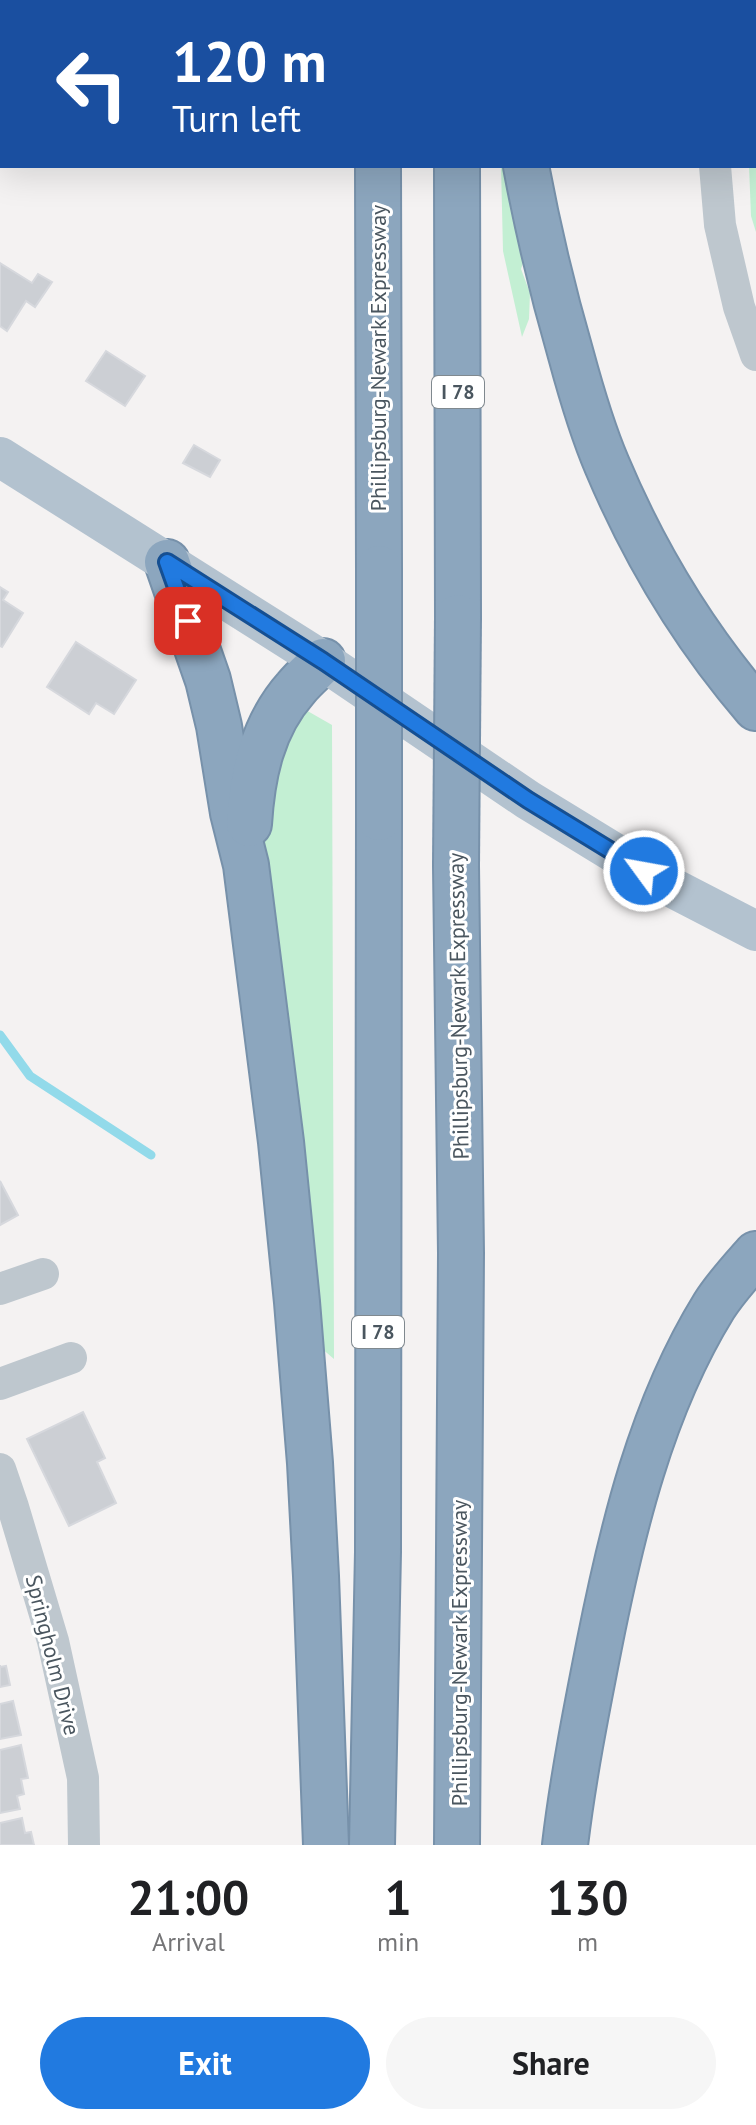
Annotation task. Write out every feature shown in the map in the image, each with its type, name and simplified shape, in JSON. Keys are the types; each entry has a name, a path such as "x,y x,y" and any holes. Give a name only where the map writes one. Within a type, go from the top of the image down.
{"highway":[{"name":"Phillipsburg-Newark Expressway","path":"372,1845 378,1552 378,168"},
{"name":"Phillipsburg-Newark Expressway","path":"457,168 456,866 461,1253 457,1845"},
{"path":"526,168 538,232 562,324 585,405 606,463 630,517 673,595 756,708"},
{"path":"167,562 212,695 219,726 233,813 246,865 281,1142 298,1316 316,1576 326,1845"},
{"path":"246,865 252,792 263,744 271,723 285,701 323,661"},
{"path":"565,1845 585,1716 612,1584 652,1440 682,1364 708,1316 756,1254"}],"main road":[{"path":"0,457 323,661 528,800 667,885 756,931"}],"street":[{"path":"715,168 720,225 739,307 756,355"},
{"path":"0,1289 43,1274"},
{"path":"0,1384 71,1358"},
{"name":"Springholm Drive","path":"0,1469 53,1641 83,1778 84,1845"}],"green space":[{"path":"501,168 512,168 528,248 521,269 530,293 529,319 522,337 503,251"},
{"path":"749,168 756,168 756,232 751,216"},
{"path":"304,709 332,725 334,1359 320,1347 287,1004 263,869 260,807 271,764"}],"building":[{"path":"0,263 32,283 38,274 52,282 35,307 26,301 7,331 0,326"},
{"path":"106,351 145,376 125,406 86,381"},
{"path":"194,445 220,460 210,477 183,463"},
{"path":"0,587 8,592 3,600 23,613 2,647 0,646"},
{"path":"76,642 136,680 114,714 96,703 89,714 47,687"},
{"path":"0,1181 18,1215 0,1225"},
{"path":"83,1412 105,1458 97,1462 116,1503 69,1526 27,1439"},
{"path":"6,1666 10,1685 0,1687 0,1667"},
{"path":"13,1701 21,1735 0,1739 0,1704"},
{"path":"21,1745 28,1778 21,1779 24,1794 17,1796 20,1809 0,1813 0,1750"},
{"path":"22,1818 25,1833 31,1832 34,1845 0,1845 0,1823"}],"waterway":[{"path":"0,1035 30,1076 151,1155"}],"route":[{"path":"188,621 167,562 323,661 528,800 644,871"}]}
